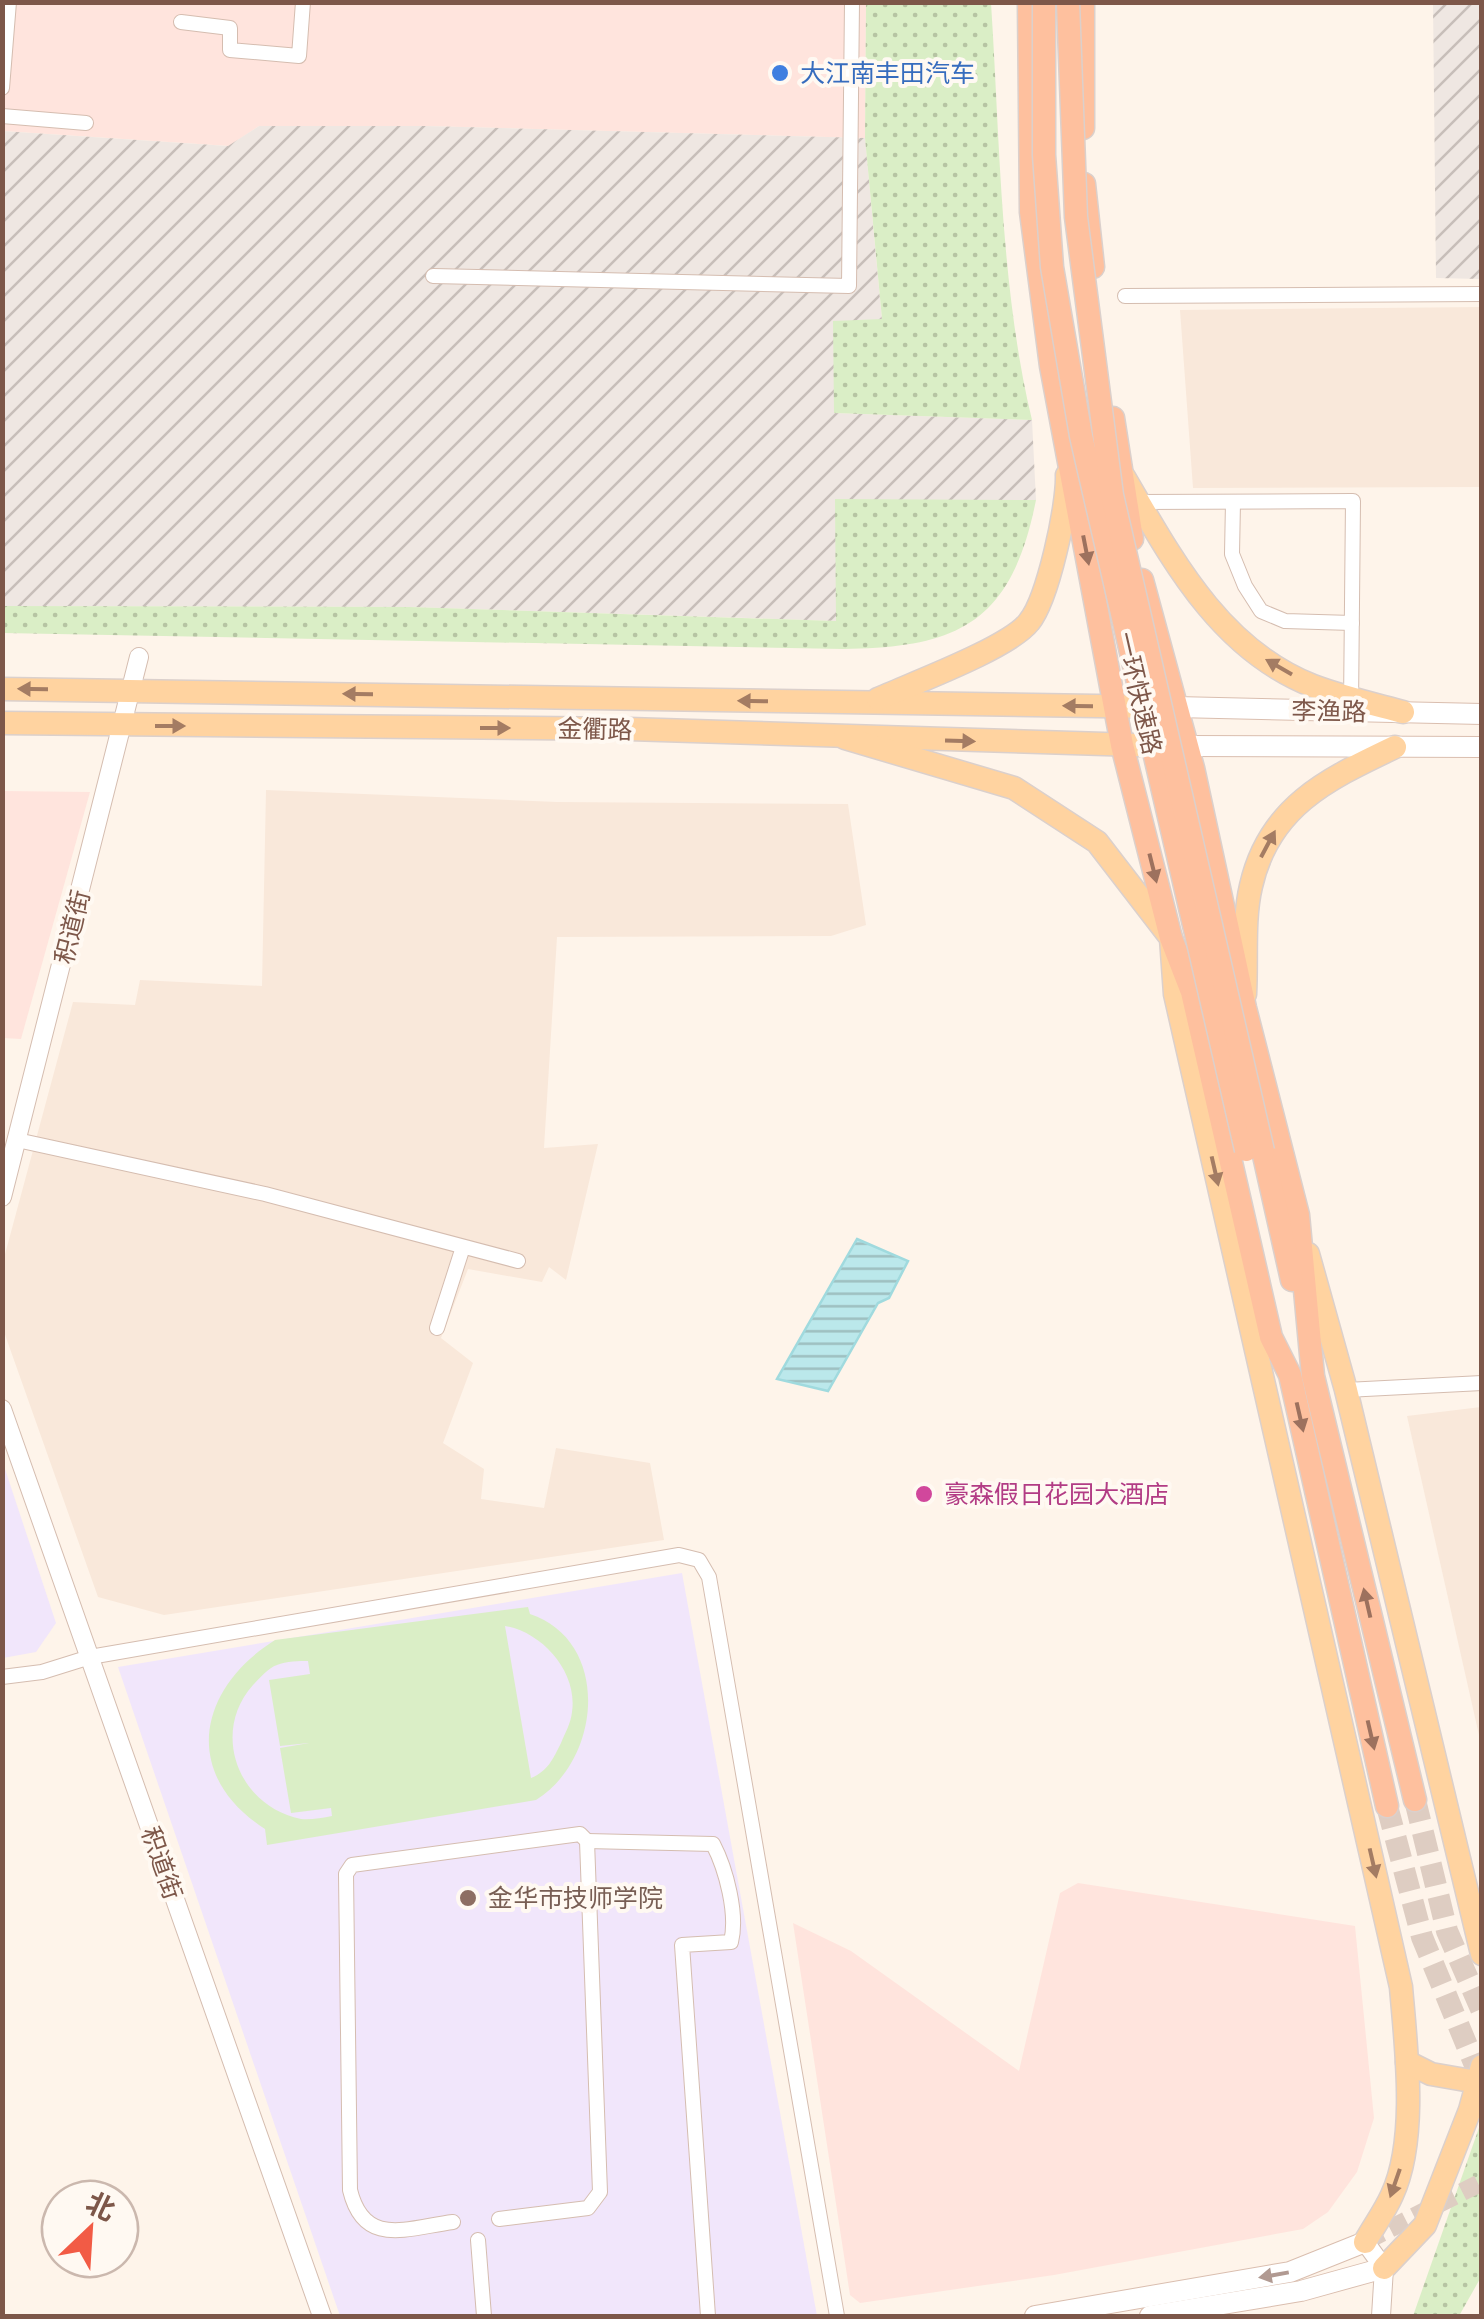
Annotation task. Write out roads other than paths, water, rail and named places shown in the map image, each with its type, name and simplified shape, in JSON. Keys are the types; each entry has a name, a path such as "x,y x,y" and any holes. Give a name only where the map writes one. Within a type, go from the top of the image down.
{"highway":[{"path":"1028,2 1031,212 1051,366 1122,745 1171,938 1192,992 1271,1337 1302,1376 1414,1800"},
{"name":"一环快速路","path":"1044,2 1044,154 1052,268 1081,436 1255,1151"},
{"name":"一环快速路","path":"1068,2 1076,217 1112,495 1302,1376"},
{"path":"1083,2 1083,174 1104,364 1132,540 1186,746 1245,1008 1298,1215 1302,1376 1386,1806"}],"main road":[{"path":"872,702 961,664 1028,623 1058,541 1068,495 1066,452"},
{"path":"1121,474 1190,588 1245,647 1351,704 1403,712"},
{"name":"金衢路","path":"2,688 1176,707"},
{"name":"李渔路","path":"1176,707 1351,704"},
{"name":"李渔路","path":"1403,712 1482,714"},
{"name":"金衢路","path":"2,723 629,729 1186,746"},
{"path":"846,738 1014,788 1055,812 1097,842 1171,938 1179,1012 1402,1987 1408,2101 1402,2164 1393,2193 1365,2242 1290,2272 1035,2316"},
{"name":"李渔路","path":"1186,746 1482,747"},
{"path":"1245,1008 1250,888 1265,846 1288,812 1322,783 1395,747"},
{"path":"1298,1215 1472,1872 1482,1954"},
{"path":"1150,2316 1301,2291 1384,2268 1425,2225 1470,2110 1479,2074 1432,2074 1406,2062"}],"street":[{"path":"2,88 9,2"},
{"path":"182,22 230,28 230,50 300,56 303,2"},
{"path":"432,276 848,286 852,2"},
{"path":"2,116 86,123"},
{"path":"1125,296 1482,294"},
{"path":"1138,502 1353,501 1351,704"},
{"path":"1233,502 1232,554 1261,611 1285,621 1352,623"},
{"name":"积道街","path":"2,1197 139,656"},
{"path":"17,1140 265,1194 518,1261"},
{"path":"436,1328 463,1247"},
{"path":"1346,1390 1482,1382"},
{"name":"积道街","path":"2,1409 322,2316"},
{"path":"2,1677 42,1672 90,1657 679,1555 700,1560 709,1577 837,2316"},
{"path":"452,2222 384,2231 370,2227 355,2212 350,2190 346,1874 352,1865 580,1834 587,1842 600,2192 588,2208 499,2219"},
{"path":"587,1842 713,1844 721,1859 734,1928 731,1942 682,1945 708,2316"},
{"path":"478,2240 484,2316"},
{"path":"1365,2242 1384,2268 1380,2316"}],"water":[{"path":"857,1239 908,1261 889,1298 878,1303 828,1391 777,1379"}],"tunnel":[{"path":"1415,1800 1447,1931 1482,2011"},
{"path":"1387,1806 1422,1937 1482,2082"},
{"path":"1366,2241 1482,2182"}],"place":[{"name":"大江南丰田汽车","path":"780,73"},
{"name":"豪森假日花园大酒店","path":"924,1494"},
{"name":"金华市技师学院","path":"468,1898"}]}
